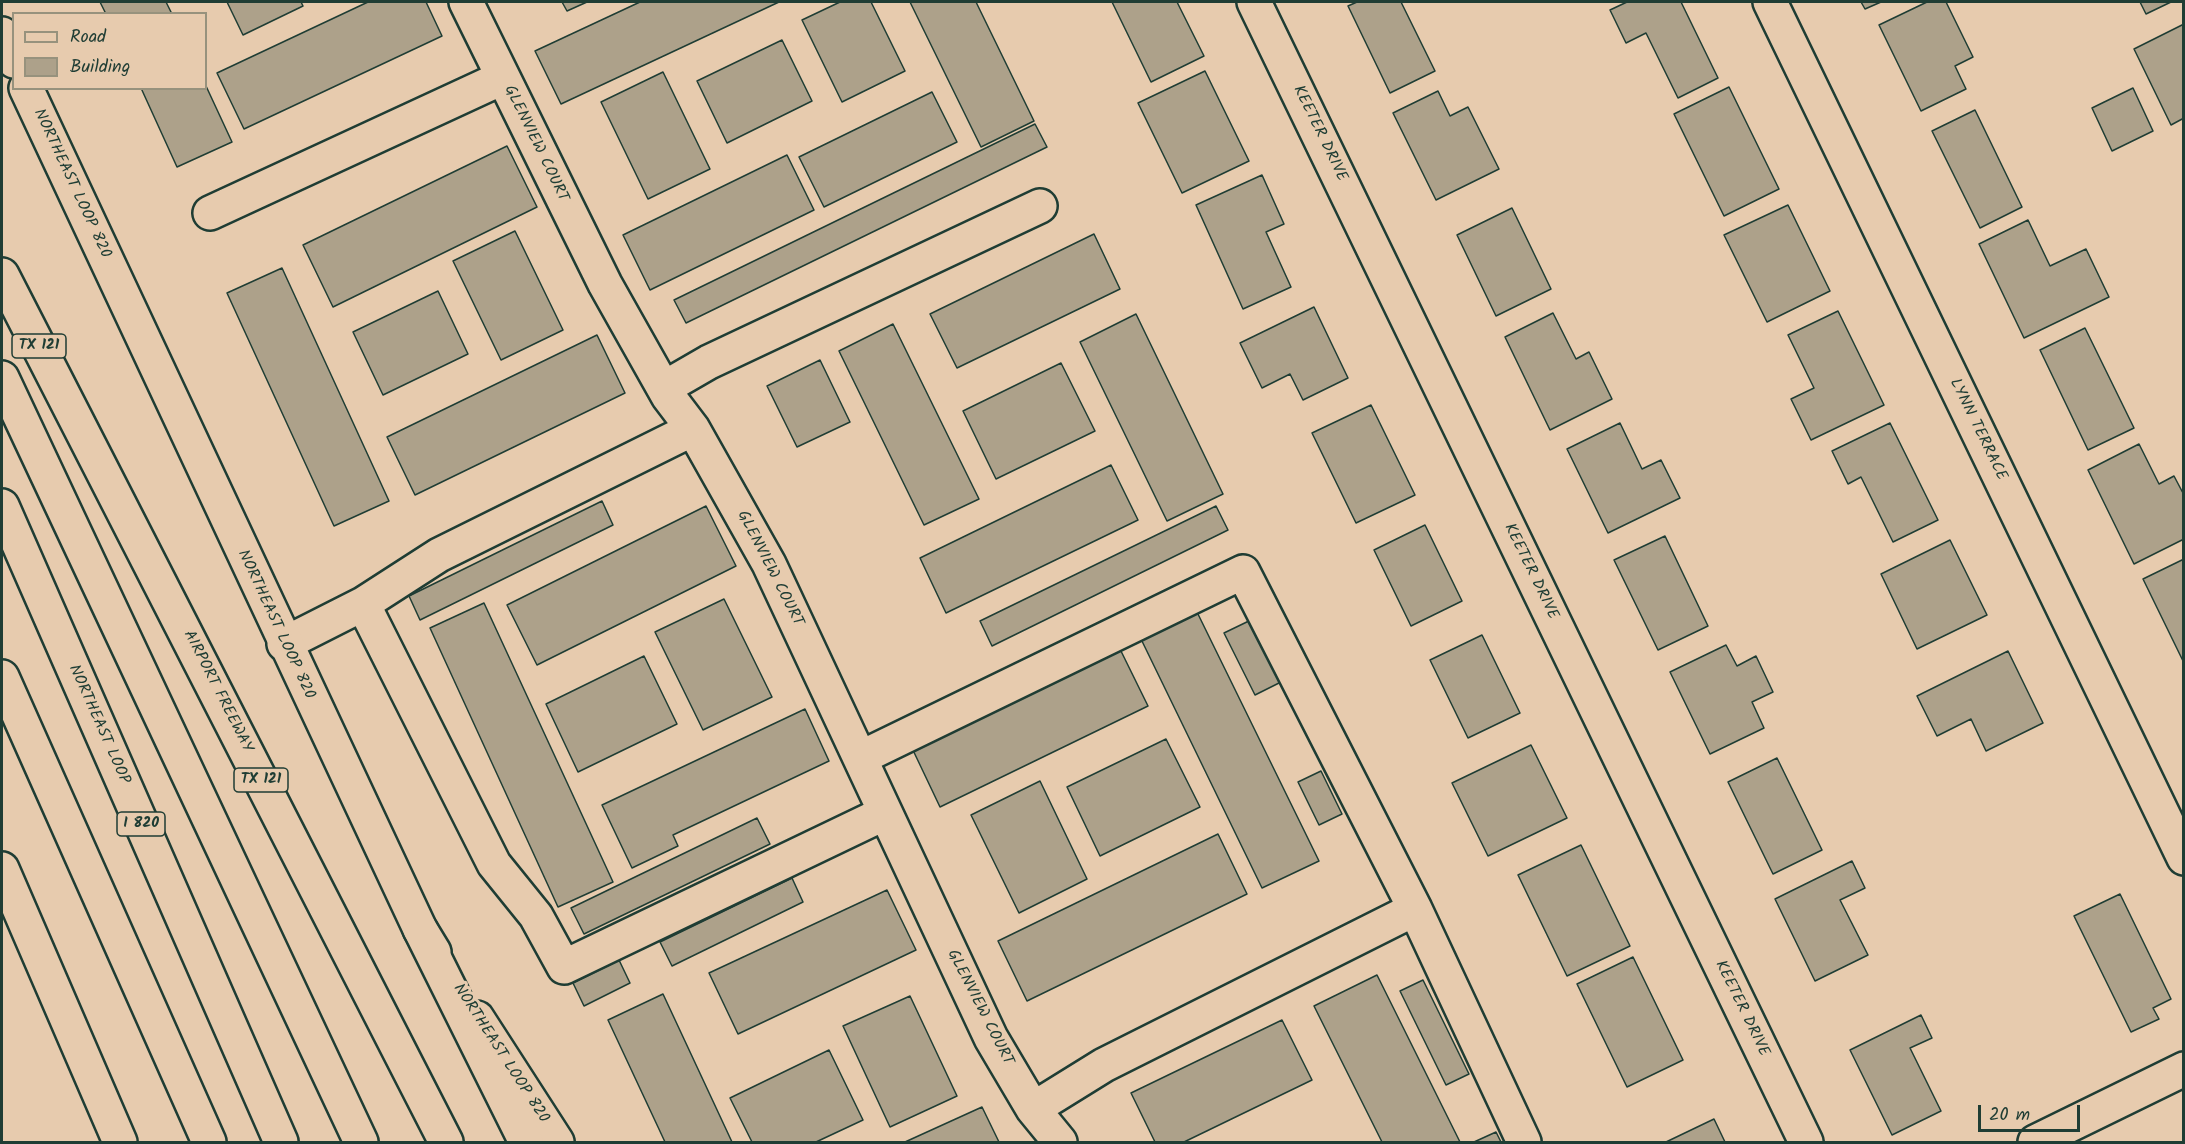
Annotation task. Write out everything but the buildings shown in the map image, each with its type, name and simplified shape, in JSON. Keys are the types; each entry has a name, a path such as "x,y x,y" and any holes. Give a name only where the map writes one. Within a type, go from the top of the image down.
{"main road":[{"name":"KEETER DRIVE","path":"1254,2 1806,1143"},
{"name":"LYNN TERRACE","path":"1770,2 2184,858"},
{"name":"GLENVIEW COURT","path":"477,5 502,78 605,284 664,388 693,429 769,564 991,1038 1033,1108 1060,1143"},
{"path":"2,34 12,56"},
{"path":"210,213 502,78"},
{"name":"NORTHEAST LOOP 820","path":"27,90 284,644 420,929 558,1143"},
{"path":"664,388 709,362 1040,206"},
{"name":"AIRPORT FREEWAY","path":"2,275 446,1143"},
{"path":"2,378 362,1143"},
{"path":"284,644 363,604 439,555 693,429"},
{"name":"NORTHEAST LOOP","path":"2,506 281,1143"},
{"path":"860,758 1243,572 1415,909 1524,1143"},
{"path":"363,604 494,864 536,916 564,967 885,813"},
{"path":"2,676 209,1143"},
{"path":"2,869 120,1143"},
{"path":"1033,1108 1104,1065 1415,909"},
{"path":"420,929 526,1143"},
{"path":"2035,1143 2184,1069"}]}
